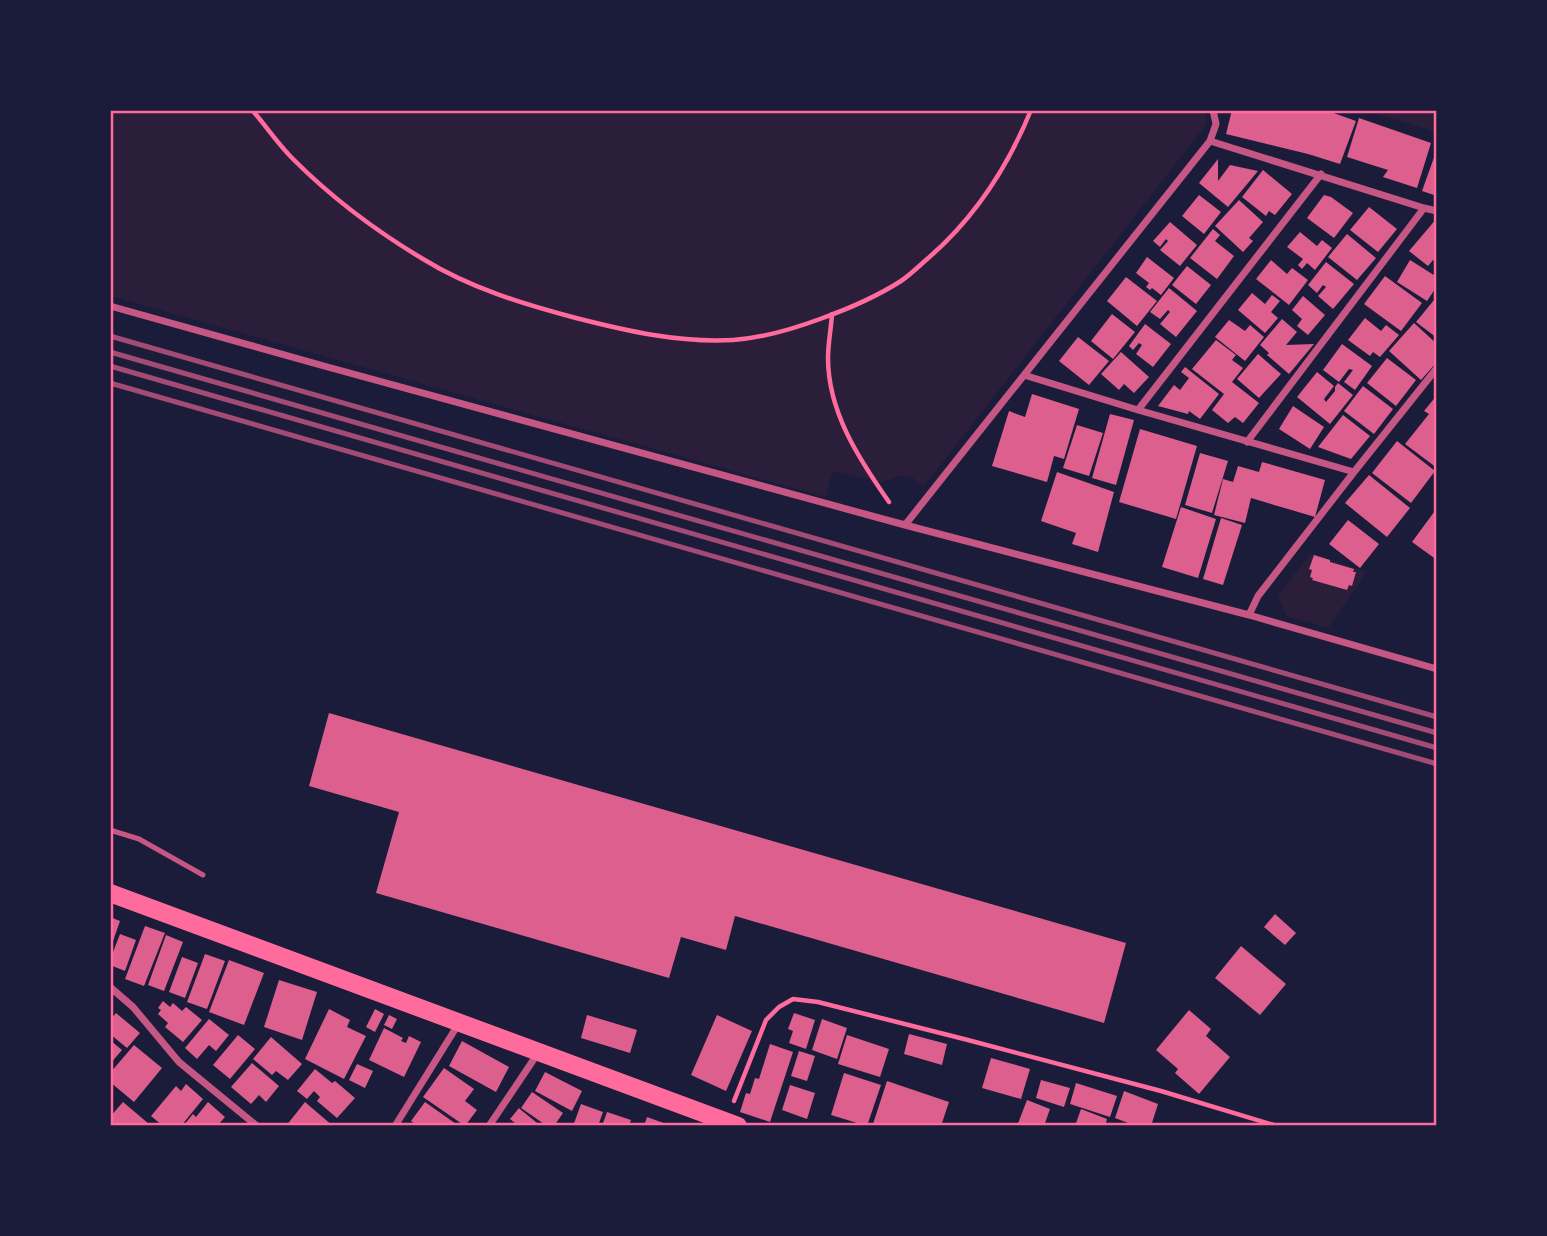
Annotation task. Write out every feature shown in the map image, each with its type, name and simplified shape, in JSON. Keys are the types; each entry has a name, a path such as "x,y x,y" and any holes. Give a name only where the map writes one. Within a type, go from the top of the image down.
{"main road":[{"path":"110,893 732,1124"}],"street":[{"path":"905,525 1210,141 1216,124 1213,110"},
{"path":"1210,141 1437,211"},
{"path":"1138,410 1321,174"},
{"path":"1247,442 1424,208"},
{"path":"110,306 905,525 1249,615 1437,669"},
{"path":"1249,615 1258,596 1437,368"},
{"path":"1024,375 1354,472"},
{"path":"110,987 133,1007 179,1062 257,1126"},
{"path":"395,1126 459,1023"},
{"path":"489,1126 538,1052"}],"lane":[{"path":"110,830 139,839 204,875"}],"path":[{"path":"252,110 292,158 357,215 425,261 485,290 549,311 608,326 676,339 734,340 793,329 850,309 903,280 948,241 990,190 1018,143 1031,110"},
{"path":"832,314 828,358 834,400 855,449 905,525"},
{"path":"732,1124 766,1020 779,1007 793,999 818,1002 1161,1091 1277,1126"}],"shaded area":[{"path":"110,110 1204,110 1207,120 1206,125 924,486 911,477 898,476 881,483 833,471 825,497 110,296"},
{"path":"1363,110 1437,110 1437,132"},
{"path":"1311,553 1367,572 1328,628 1286,616 1278,595"}],"building":[{"path":"1232,110 1325,110 1356,121 1340,164 1226,134"},
{"path":"1359,118 1431,143 1417,188 1383,177 1388,170 1347,157"},
{"path":"1437,149 1437,196 1422,191"},
{"path":"1218,159 1218,181 1230,165 1258,171 1228,207 1199,183"},
{"path":"1263,170 1292,194 1275,215 1269,211 1266,216 1242,197"},
{"path":"1199,195 1221,212 1204,234 1182,216"},
{"path":"1324,195 1353,213 1334,238 1307,218"},
{"path":"1239,200 1263,222 1249,238 1253,241 1243,252 1215,226"},
{"path":"1369,207 1397,229 1378,252 1350,230"},
{"path":"1437,218 1437,263 1433,260 1428,266 1409,251"},
{"path":"1170,222 1197,245 1180,266 1160,250 1168,241 1166,239 1160,247 1153,241"},
{"path":"1213,229 1220,235 1215,241 1234,256 1217,279 1190,258"},
{"path":"1300,232 1317,246 1322,240 1332,248 1315,270 1307,263 1302,269 1298,265 1303,259 1287,247"},
{"path":"1347,234 1376,258 1357,280 1328,257"},
{"path":"1147,257 1174,278 1161,295 1146,287 1149,283 1136,273"},
{"path":"1271,260 1287,274 1292,268 1308,280 1289,305 1256,279"},
{"path":"1410,260 1437,277 1437,286 1427,301 1397,282"},
{"path":"1326,262 1354,284 1333,309 1318,296 1326,287 1323,285 1317,293 1308,285"},
{"path":"1187,266 1211,285 1196,304 1172,285"},
{"path":"1385,276 1422,303 1401,331 1364,304"},
{"path":"1126,277 1157,301 1137,326 1107,301"},
{"path":"1169,288 1197,311 1176,337 1160,324 1170,312 1168,310 1160,319 1150,312"},
{"path":"1252,293 1265,304 1272,295 1280,301 1271,312 1278,318 1265,333 1238,310"},
{"path":"1303,296 1325,315 1308,335 1297,326 1302,319 1292,310"},
{"path":"1434,300 1437,302 1437,338 1416,322"},
{"path":"1112,314 1135,332 1113,359 1091,341"},
{"path":"1365,318 1381,331 1386,325 1399,335 1380,357 1373,352 1370,356 1348,340"},
{"path":"1282,319 1297,332 1286,345 1314,344 1289,374 1267,355 1269,353 1260,345"},
{"path":"1229,320 1245,331 1250,325 1264,337 1245,361 1215,337"},
{"path":"1414,323 1437,344 1437,362 1421,380 1389,351"},
{"path":"1145,324 1171,344 1153,367 1136,354 1142,345 1139,343 1133,350 1129,346"},
{"path":"1078,337 1109,361 1089,385 1059,361"},
{"path":"1216,340 1236,355 1232,360 1243,368 1232,382 1259,403 1243,423 1235,417 1228,423 1212,410 1224,394 1192,369"},
{"path":"1342,344 1372,366 1355,390 1344,382 1353,370 1349,369 1339,382 1323,370"},
{"path":"1121,352 1149,377 1134,393 1124,384 1119,390 1101,374"},
{"path":"1258,354 1281,374 1259,398 1237,379"},
{"path":"1387,358 1416,380 1396,406 1367,383"},
{"path":"1185,367 1219,394 1200,419 1189,411 1188,414 1158,406 1174,385 1180,390 1189,378 1181,372"},
{"path":"1317,372 1334,386 1324,399 1326,402 1338,383 1353,395 1330,424 1297,397"},
{"path":"1363,386 1393,409 1374,434 1344,411"},
{"path":"1032,394 1079,409 1064,459 1054,456 1047,482 992,466 1009,411 1025,417"},
{"path":"1437,395 1437,468 1405,444 1429,414 1424,411"},
{"path":"1293,406 1324,427 1310,449 1279,429"},
{"path":"1110,414 1134,420 1116,485 1092,478"},
{"path":"1343,415 1370,436 1351,459 1318,447"},
{"path":"1077,425 1103,433 1089,476 1063,468"},
{"path":"1140,429 1197,446 1176,519 1119,502"},
{"path":"1397,441 1435,471 1411,503 1372,473"},
{"path":"1200,453 1228,461 1212,513 1185,505"},
{"path":"1262,462 1325,480 1315,517 1251,498 1245,523 1214,515 1223,479 1233,482 1238,466 1259,472"},
{"path":"1057,472 1114,492 1098,552 1072,544 1076,533 1041,521"},
{"path":"1369,475 1410,508 1387,537 1345,503"},
{"path":"1181,507 1216,519 1198,578 1162,567"},
{"path":"1437,508 1437,560 1412,542"},
{"path":"1221,518 1242,525 1223,585 1203,579"},
{"path":"1348,520 1379,544 1360,568 1329,544"},
{"path":"1314,555 1354,569 1353,572 1356,572 1352,586 1349,585 1347,590 1312,580 1312,570 1309,569"},
{"path":"329,713 1126,943 1104,1023 735,916 726,950 681,937 669,978 376,893 399,812 309,786"},
{"path":"1275,914 1296,933 1285,945 1264,927"},
{"path":"110,917 120,921 111,947 110,947"},
{"path":"145,926 165,933 144,986 125,979"},
{"path":"120,934 136,940 125,971 110,965"},
{"path":"166,935 183,942 164,991 148,985"},
{"path":"1241,946 1286,984 1260,1015 1215,978"},
{"path":"205,954 225,961 207,1009 187,1002"},
{"path":"182,957 198,963 185,998 169,992"},
{"path":"229,960 264,973 244,1025 209,1012"},
{"path":"279,980 317,992 302,1040 264,1027"},
{"path":"163,1001 170,1007 173,1003 182,1011 186,1007 202,1020 183,1042 165,1027 168,1023 158,1014 161,1010 158,1008"},
{"path":"329,1009 350,1020 347,1027 366,1036 344,1079 305,1059"},
{"path":"375,1009 384,1014 375,1032 366,1027"},
{"path":"1189,1010 1211,1029 1206,1036 1230,1057 1199,1094 1175,1073 1178,1069 1156,1050"},
{"path":"116,1013 140,1033 127,1048 110,1034 110,1020"},
{"path":"794,1013 815,1020 806,1049 789,1043 793,1031 788,1029"},
{"path":"389,1015 397,1019 392,1029 384,1025"},
{"path":"587,1015 637,1030 630,1053 581,1038"},
{"path":"717,1015 752,1031 726,1091 691,1075"},
{"path":"209,1019 229,1035 216,1051 209,1045 197,1059 185,1048"},
{"path":"822,1019 847,1028 837,1059 812,1050"},
{"path":"384,1028 403,1038 401,1041 406,1043 409,1036 421,1042 404,1077 369,1060"},
{"path":"909,1034 947,1044 942,1065 904,1054"},
{"path":"238,1035 255,1049 230,1079 213,1065"},
{"path":"847,1035 889,1049 880,1077 838,1064"},
{"path":"271,1037 302,1064 288,1080 276,1071 272,1075 253,1059"},
{"path":"110,1040 122,1050 110,1064"},
{"path":"462,1041 509,1067 496,1092 449,1066"},
{"path":"770,1044 793,1052 770,1122 740,1112 746,1093 750,1094 755,1078 759,1079"},
{"path":"134,1045 162,1068 134,1102 110,1082 110,1073"},
{"path":"799,1051 815,1056 807,1081 791,1076"},
{"path":"991,1058 1030,1069 1021,1099 982,1088"},
{"path":"252,1063 279,1086 266,1102 259,1095 251,1104 231,1087"},
{"path":"357,1064 373,1071 365,1088 349,1080"},
{"path":"444,1068 474,1089 465,1101 477,1110 465,1126 423,1097"},
{"path":"315,1069 355,1098 337,1118 317,1101 320,1097 314,1091 307,1099 297,1091"},
{"path":"545,1072 582,1091 572,1111 535,1091"},
{"path":"844,1073 881,1085 867,1126 831,1115"},
{"path":"1041,1080 1070,1088 1064,1107 1036,1098"},
{"path":"887,1081 949,1102 941,1126 873,1124"},
{"path":"1076,1083 1117,1096 1110,1117 1070,1104"},
{"path":"186,1084 203,1099 181,1126 163,1126 151,1116 176,1086 181,1091"},
{"path":"790,1085 815,1093 807,1119 782,1110"},
{"path":"1124,1091 1158,1104 1151,1126 1136,1126 1115,1118"},
{"path":"532,1092 563,1113 554,1126 547,1126 521,1108"},
{"path":"1027,1100 1050,1109 1044,1126 1017,1126"},
{"path":"123,1102 149,1124 110,1126 110,1117"},
{"path":"208,1102 225,1117 217,1126 183,1126 193,1114 196,1117"},
{"path":"305,1102 333,1126 286,1126"},
{"path":"425,1102 459,1126 417,1126 411,1121"},
{"path":"581,1104 603,1112 598,1126 573,1126"},
{"path":"519,1108 541,1126 513,1126 515,1123 510,1119"},
{"path":"1081,1109 1107,1119 1105,1126 1075,1126"},
{"path":"607,1112 631,1120 629,1126 602,1126"},
{"path":"647,1117 669,1125 669,1126 644,1126"}],"railway":[{"path":"110,336 1437,717"},
{"path":"110,352 1437,733"},
{"path":"110,366 1437,748"},
{"path":"110,383 1437,764"}]}
